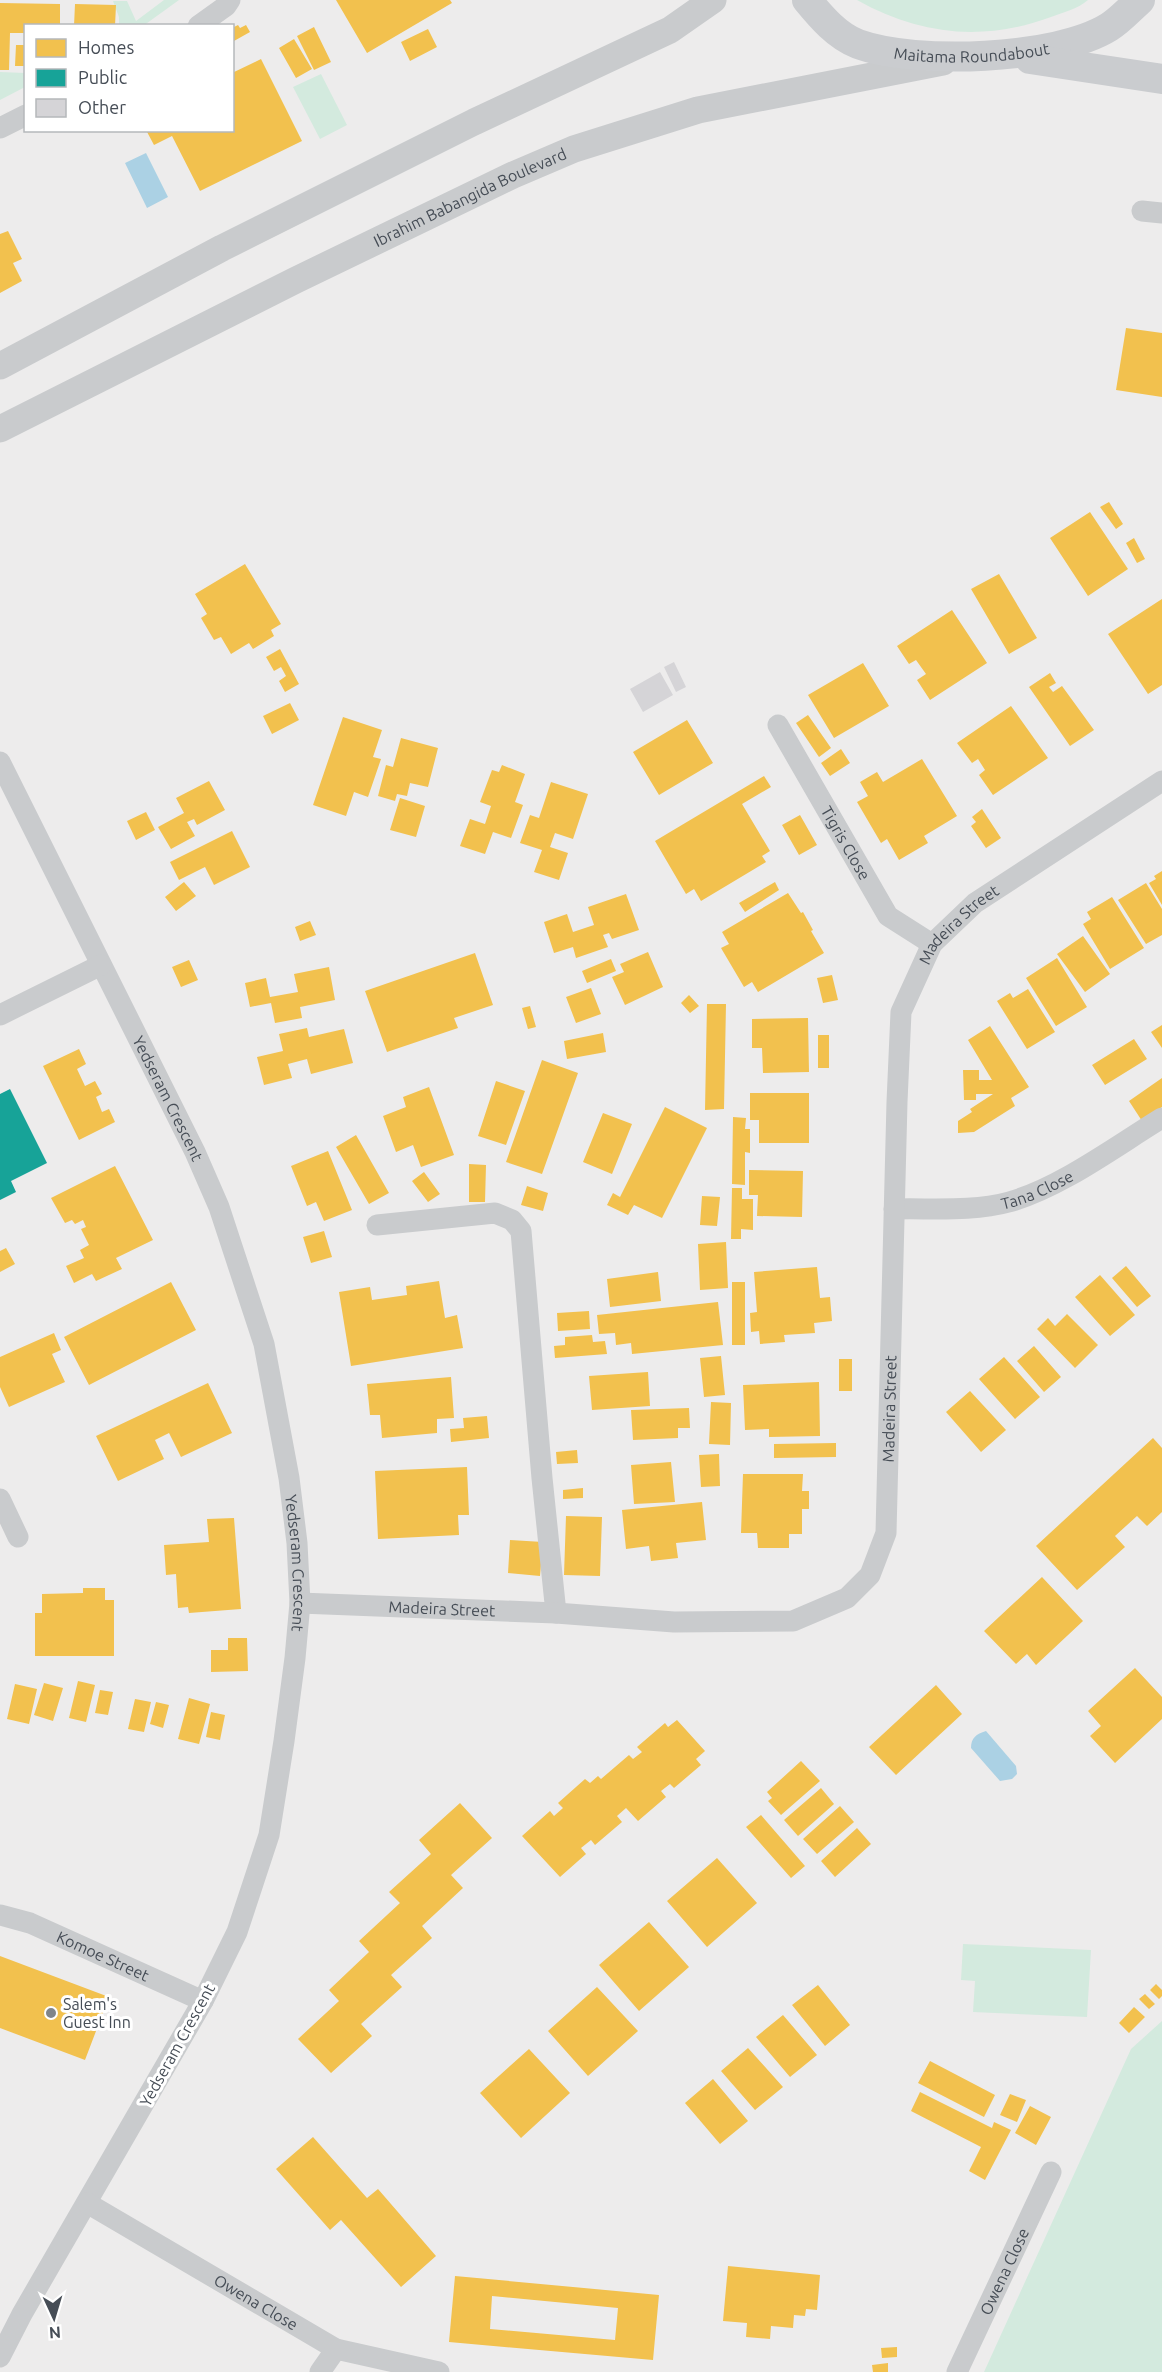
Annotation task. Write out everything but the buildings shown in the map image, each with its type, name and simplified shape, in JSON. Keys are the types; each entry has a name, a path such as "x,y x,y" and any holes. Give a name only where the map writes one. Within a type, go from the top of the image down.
{"main road":[{"name":"Maitama Roundabout","path":"807,0 826,23 857,44 892,52 971,57 1003,55 1068,44 1109,27 1140,0"},
{"path":"1003,55 1162,79"}],"street":[{"path":"201,24 226,6 230,0"},
{"path":"0,366 222,248 474,122 670,30 713,0"},
{"name":"Ibrahim Babangida Boulevard","path":"0,429 296,280 574,148 698,110 764,95 971,57"},
{"path":"0,128 24,116"},
{"name":"Tigris Close","path":"778,725 888,916 932,944"},
{"name":"Yedseram Crescent","path":"0,762 195,1152 219,1207 257,1323 275,1395 297,1543 300,1602 296,1658 269,1835 237,1932 203,2001 22,2314 0,2357"},
{"name":"Madeira Street","path":"300,1602 556,1613 674,1622 793,1621 847,1598 870,1575 886,1533 901,1012 932,944 975,903 1162,781"},
{"path":"0,1015 101,965"},
{"name":"Tana Close","path":"894,1209 966,1208 1008,1202 1043,1189 1162,1118"},
{"path":"377,1225 495,1214 512,1220 521,1231 556,1613"},
{"path":"0,1499 18,1537"},
{"name":"Komoe Street","path":"0,1915 30,1923 203,2001"},
{"name":"Owena Close","path":"957,2372 1051,2172"},
{"name":"Owena Close","path":"87,2203 336,2349 439,2372"},
{"path":"320,2372 336,2349"}],"green space":[{"path":"164,0 179,0 146,24 119,24 113,1 127,1 136,21"},
{"path":"857,0 1088,0 1071,10 1026,25 976,32 952,31 904,21"},
{"path":"0,72 24,73 24,88 0,100"},
{"path":"321,74 347,125 320,139 293,87"},
{"path":"963,1944 1091,1950 1087,2017 973,2012 975,1981 961,1980"},
{"path":"1162,2021 1162,2372 984,2372 1131,2049"}],"water":[{"path":"146,153 168,197 147,208 125,163"},
{"path":"986,1731 1016,1766 1017,1774 1012,1779 1000,1781 971,1748 975,1737"}],"place":[{"name":"Salem's Guest Inn","path":"51,2013"}]}
